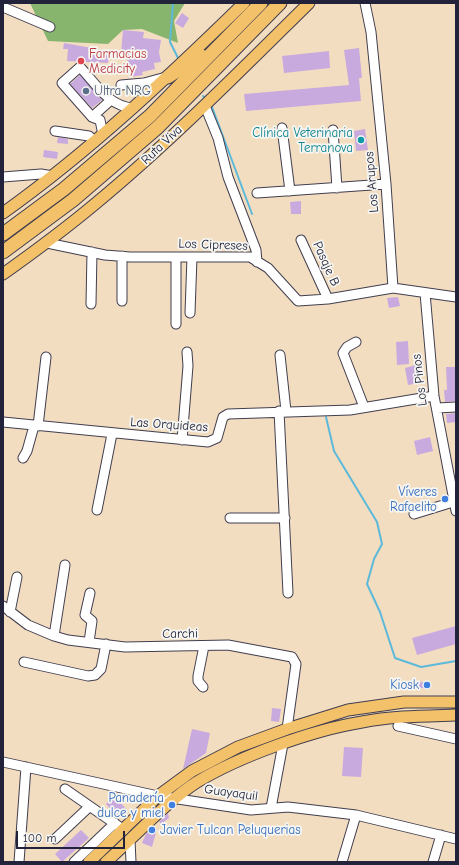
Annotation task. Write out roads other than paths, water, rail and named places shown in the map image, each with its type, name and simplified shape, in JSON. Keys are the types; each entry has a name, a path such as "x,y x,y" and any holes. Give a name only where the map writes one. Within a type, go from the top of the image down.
{"highway":[{"path":"3,234 64,188 150,116 261,3"},
{"name":"Ruta Viva","path":"3,252 73,200 158,126 280,3"},
{"path":"168,77 184,68 238,26"}],"main road":[{"path":"3,213 53,176 134,108 244,3"},
{"name":"Ruta Viva","path":"3,274 46,243 135,170 205,106 309,3"},
{"path":"89,862 158,796 192,771 231,751 287,729 348,710 404,702 456,702"},
{"path":"106,862 176,798 197,782 242,760 282,744 325,730 362,722 456,714"}],"street":[{"name":"Los Arupos","path":"365,3 371,32 386,184 393,288"},
{"path":"3,7 50,27"},
{"path":"55,131 99,138 100,120 92,116 62,83 80,67 117,105 134,108"},
{"path":"121,85 144,83 168,77"},
{"path":"92,116 111,100"},
{"path":"205,106 218,138 228,177 256,250 257,262"},
{"path":"282,128 290,191"},
{"path":"333,130 337,188"},
{"path":"3,177 41,174 53,176"},
{"path":"257,193 386,184"},
{"name":"Pasaje B","path":"301,240 328,299"},
{"name":"Los Cipreses","path":"46,243 122,256 250,257 268,268 298,301 328,299 393,288 456,297"},
{"path":"91,304 92,252"},
{"path":"122,256 122,302"},
{"path":"176,257 176,324"},
{"path":"190,314 192,257"},
{"name":"Los Pinos","path":"425,293 434,396 455,506"},
{"path":"356,342 347,347 343,353 364,407"},
{"path":"182,440 188,366 187,352"},
{"path":"280,355 288,593"},
{"path":"23,458 36,426 46,357"},
{"name":"Las Orquideas","path":"3,422 112,434 214,441 217,438 224,416 228,414 350,410 434,396"},
{"path":"437,408 456,407"},
{"path":"97,510 112,434"},
{"path":"414,514 455,506"},
{"path":"230,518 285,518"},
{"path":"54,636 65,565"},
{"path":"7,609 17,577"},
{"path":"89,642 92,621 86,617 85,613 90,593"},
{"name":"Carchi","path":"7,609 28,625 68,640 125,647 228,645 292,657 296,664 287,729"},
{"path":"24,662 88,676 95,675 101,669 106,644"},
{"path":"203,687 198,681 198,676 204,646"},
{"path":"398,726 456,739"},
{"path":"271,808 282,744"},
{"name":"Guayaquil","path":"3,762 158,796 261,811 271,808 288,808 356,815 456,838"},
{"path":"19,862 26,767"},
{"path":"65,789 124,830"},
{"path":"55,839 89,807"},
{"path":"342,862 356,815"},
{"path":"74,862 115,823"},
{"path":"433,862 441,835"},
{"path":"130,840 131,862"}],"waterway":[{"path":"173,3 170,42 178,58"},
{"path":"212,107 252,214"},
{"path":"326,417 334,451 377,522 382,544 374,559 367,584 380,612 395,658 421,667 456,661"}],"place":[{"name":"Farmacias Medicity","path":"81,61"},
{"name":"Ultra NRG","path":"86,91"},
{"name":"Clínica Veterinaria Terranova","path":"361,140"},
{"name":"Víveres Rafaelito","path":"445,499"},
{"name":"Kiosk","path":"427,685"},
{"name":"Panadería dulce y miel","path":"172,805"},
{"name":"Javier Tulcan Peluquerias","path":"152,830"}]}
